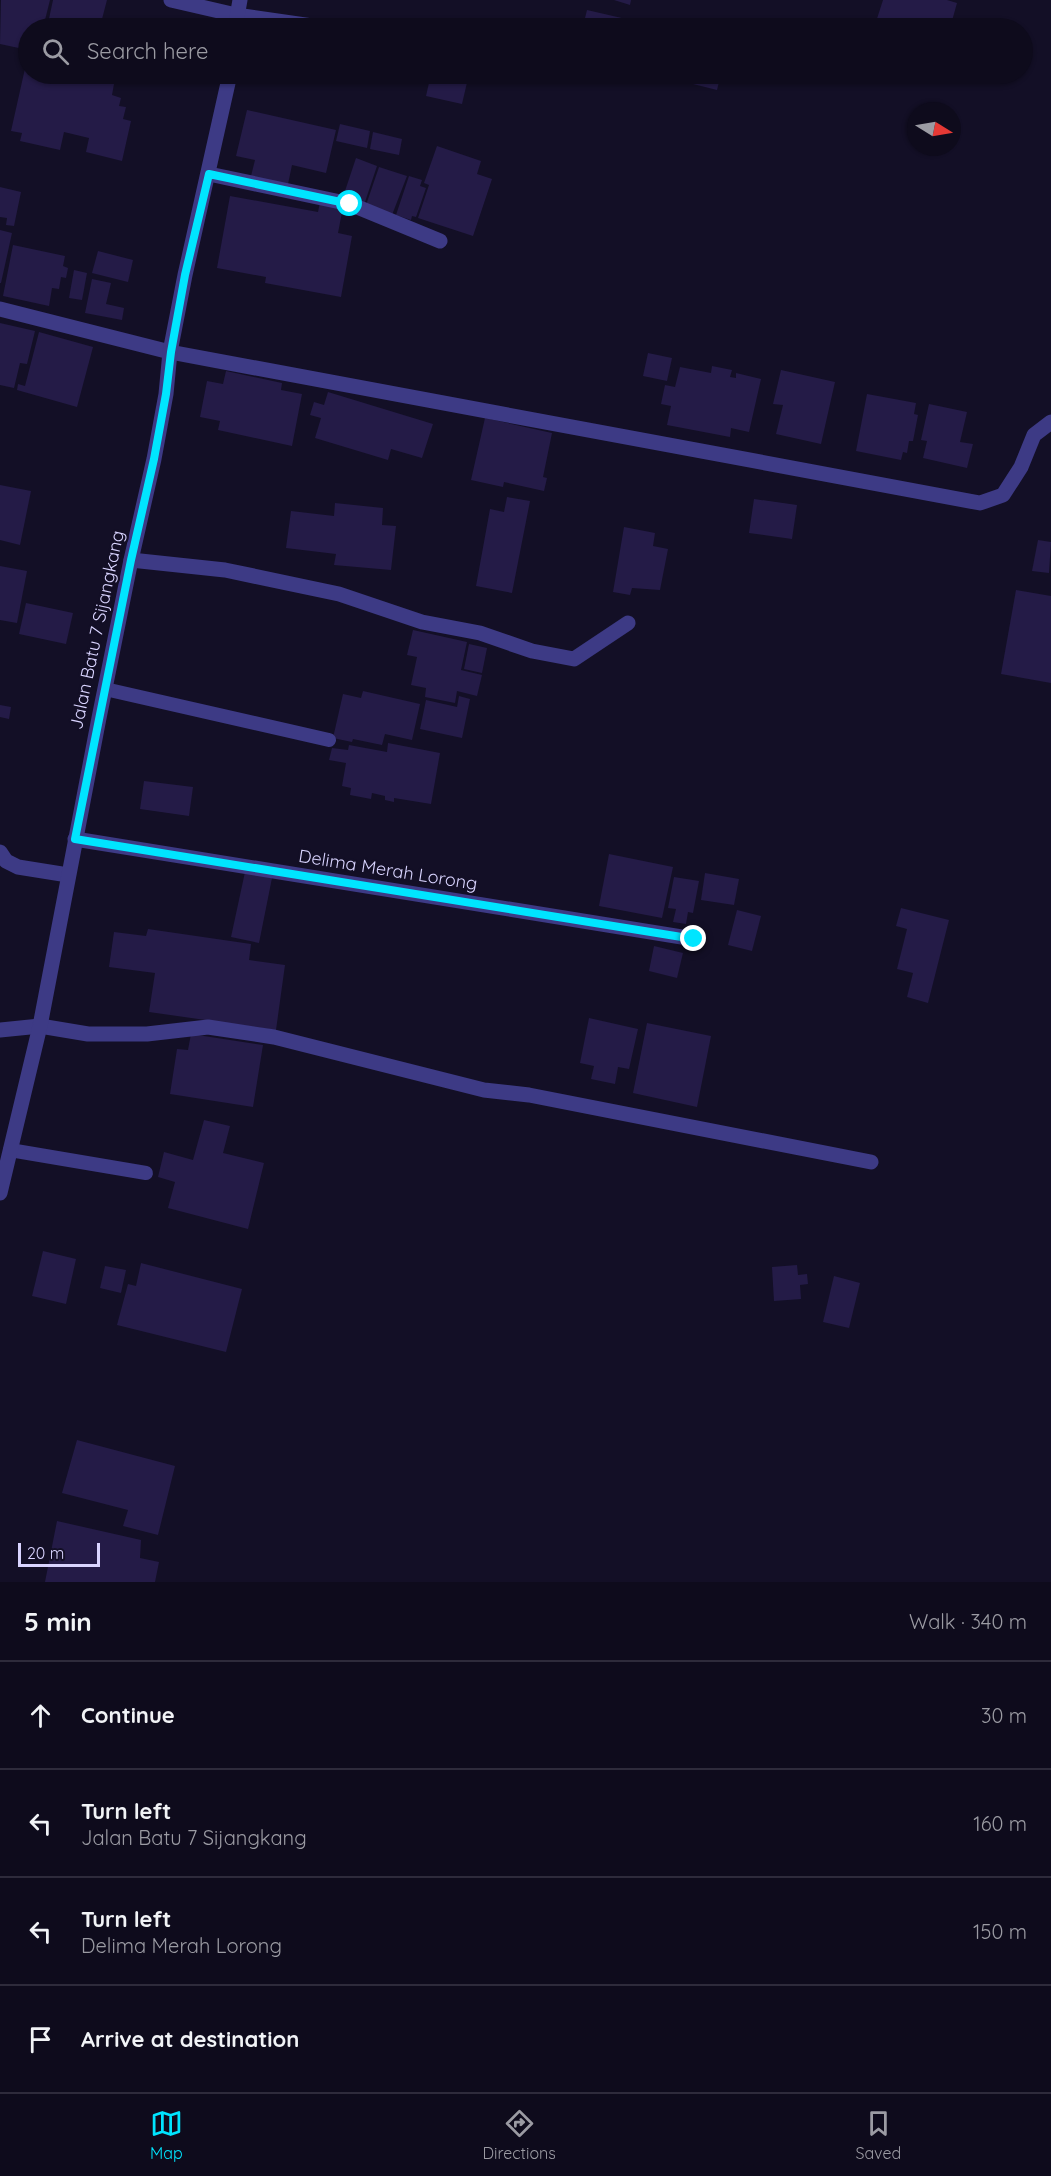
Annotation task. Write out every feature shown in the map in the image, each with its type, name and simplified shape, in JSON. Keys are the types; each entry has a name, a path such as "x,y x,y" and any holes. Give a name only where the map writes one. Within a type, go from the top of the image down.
{"street":[{"path":"171,0 262,18"},
{"name":"Jalan Batu 7 Sijangkang","path":"0,1193 5,1149 40,1026 105,689 154,459 185,275 228,84"},
{"path":"209,174 350,204 440,241"},
{"path":"0,309 171,352 980,503 1003,495 1021,467 1034,435 1051,423"},
{"path":"131,560 225,570 339,594 422,622 480,633 532,651 574,659 628,623"},
{"name":"Delima Merah Lorong","path":"75,839 694,939"},
{"path":"0,852 6,861 18,867 68,875"},
{"path":"0,1030 40,1026 88,1034 147,1034 208,1027 274,1037 484,1090 529,1095 870,1162"}],"lane":[{"path":"105,689 329,740"},
{"path":"5,1149 146,1173"}],"building":[{"path":"1,0 50,0 46,18 18,18 18,48 0,44"},
{"path":"53,0 107,0 102,18 49,18"},
{"path":"614,0 631,0 630,5"},
{"path":"883,0 947,0 957,3 953,18 877,18"},
{"path":"587,10 622,18 585,18"},
{"path":"22,84 114,84 112,95 121,98 119,106 126,107 123,119 131,121 122,161 86,152 89,138 64,132 60,150 20,141 22,133 11,131"},
{"path":"429,84 467,84 462,104 426,96"},
{"path":"693,84 718,84 717,90"},
{"path":"247,110 336,130 326,173 292,165 288,184 251,176 255,160 236,156"},
{"path":"340,124 370,131 367,148 336,141"},
{"path":"373,132 402,139 399,155 370,149"},
{"path":"437,146 481,161 477,174 492,179 473,236 418,218 429,185 424,183"},
{"path":"356,158 377,166 365,202 344,194"},
{"path":"379,167 407,176 392,215 366,205"},
{"path":"409,176 422,180 420,186 426,188 416,217 412,216 411,220 396,215"},
{"path":"0,187 21,192 14,226 6,225 7,218 0,217"},
{"path":"230,196 318,212 320,202 343,207 338,233 352,236 341,297 265,283 266,277 217,268"},
{"path":"0,230 12,233 1,283 0,283"},
{"path":"13,245 65,256 63,266 68,268 66,278 61,277 59,289 52,288 49,306 3,296"},
{"path":"98,251 133,260 128,282 92,273"},
{"path":"74,270 87,273 82,300 69,298"},
{"path":"92,279 111,283 106,304 124,308 122,320 85,313"},
{"path":"0,323 35,331 27,364 20,363 14,388 0,385"},
{"path":"39,332 93,347 77,407 17,390 18,384 25,386"},
{"path":"648,353 672,358 667,381 643,376"},
{"path":"712,366 732,370 730,377 736,378 736,373 761,379 749,432 731,428 730,437 667,425 671,406 661,404 665,385 675,387 680,367 711,373"},
{"path":"781,370 835,382 821,444 776,434 783,405 773,404"},
{"path":"226,371 282,383 281,390 302,394 292,446 218,430 220,421 200,417 207,381 223,384"},
{"path":"328,392 433,424 422,458 391,449 388,460 315,438 321,418 310,415 314,402 324,405"},
{"path":"867,394 916,403 914,414 918,415 913,441 909,441 907,453 903,452 901,460 856,451"},
{"path":"929,404 967,412 960,442 973,444 967,468 923,458 927,441 921,440"},
{"path":"485,418 552,433 543,477 547,478 544,491 504,482 503,487 471,480"},
{"path":"0,485 31,491 20,545 0,540"},
{"path":"507,497 530,501 512,593 476,586 490,509 504,512"},
{"path":"754,499 797,505 792,539 749,533"},
{"path":"335,503 383,508 382,525 396,526 391,570 334,565 336,554 286,548 291,511 334,516"},
{"path":"624,527 655,533 653,546 668,549 660,590 632,588 630,595 613,592"},
{"path":"1038,540 1051,542 1049,573 1032,571"},
{"path":"0,566 27,571 17,623 0,620"},
{"path":"1016,590 1051,596 1051,683 1001,674"},
{"path":"26,603 73,613 66,644 19,634"},
{"path":"413,630 467,642 461,670 482,675 477,696 457,691 455,703 425,697 426,688 411,685 417,657 407,655"},
{"path":"469,644 487,648 482,673 464,669"},
{"path":"363,691 420,704 412,740 385,734 382,745 353,739 352,742 333,738 343,694 361,698"},
{"path":"459,696 470,699 462,738 420,729 426,700 457,707"},
{"path":"0,705 11,707 9,719 0,717"},
{"path":"388,743 440,753 431,804 394,798 394,802 385,800 385,796 372,793 371,799 350,795 351,788 342,786 346,763 329,760 332,748 348,750 349,745 387,752"},
{"path":"144,781 193,787 189,816 140,809"},
{"path":"609,854 673,867 662,918 599,906"},
{"path":"245,872 272,878 259,943 231,937"},
{"path":"705,873 739,879 734,905 701,900"},
{"path":"674,877 699,881 693,913 688,912 686,924 673,922 676,909 668,908"},
{"path":"901,908 949,920 928,1003 907,997 913,973 897,969 907,929 896,926"},
{"path":"737,910 761,916 752,951 728,945"},
{"path":"148,929 251,944 249,960 285,965 276,1030 149,1012 155,973 109,967 114,932 146,936"},
{"path":"654,946 683,953 677,978 649,971"},
{"path":"589,1018 638,1029 629,1069 618,1067 615,1084 591,1079 594,1066 580,1063"},
{"path":"647,1023 711,1036 697,1107 633,1093"},
{"path":"191,1034 263,1045 253,1107 170,1094 177,1049 188,1050"},
{"path":"204,1120 230,1126 223,1153 264,1163 248,1229 168,1208 175,1182 158,1177 164,1152 193,1160"},
{"path":"43,1251 76,1259 66,1304 32,1296"},
{"path":"141,1263 242,1289 226,1352 117,1325 128,1284 136,1286"},
{"path":"797,1265 798,1275 807,1274 808,1284 800,1285 801,1299 774,1301 772,1267"},
{"path":"105,1266 126,1270 121,1293 100,1288"},
{"path":"834,1276 860,1283 849,1328 823,1322"},
{"path":"77,1440 175,1466 158,1535 123,1526 128,1510 62,1493"},
{"path":"57,1521 141,1540 140,1558 159,1562 155,1582 45,1582"}],"route":[{"path":"350,204 209,174 185,275 154,459 131,560 75,839 694,939"}]}
